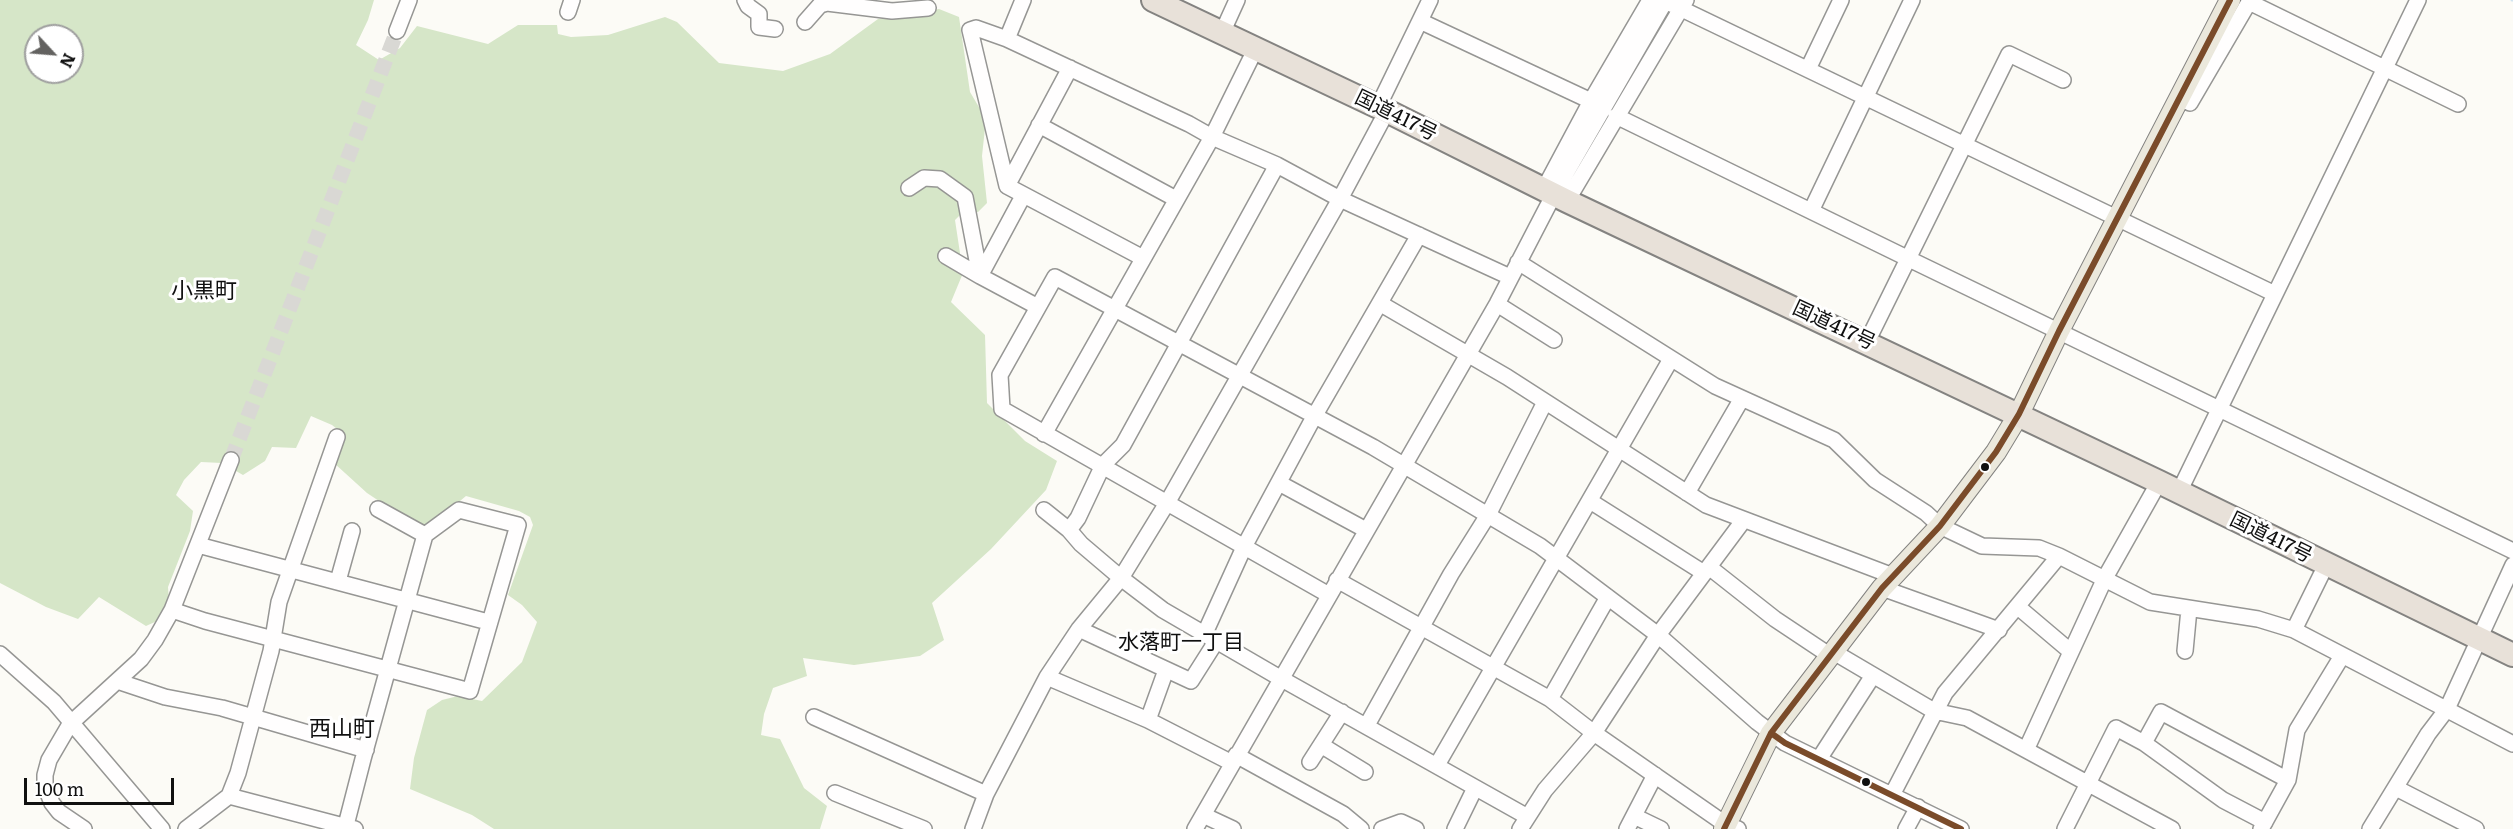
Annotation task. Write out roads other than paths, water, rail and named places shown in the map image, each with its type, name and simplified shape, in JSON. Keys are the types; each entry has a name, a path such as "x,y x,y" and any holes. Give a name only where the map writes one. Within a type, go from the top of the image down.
{"highway":[{"name":"国道417号","path":"1153,0 1382,109 1555,195 2019,414 2513,655"}],"main road":[{"path":"1729,827 1771,733 1830,653 1887,582 1940,526 1996,452 2019,414 2059,331 2230,0"}],"street":[{"path":"397,31 409,0"},
{"path":"745,0 748,6 759,14 759,27 775,29"},
{"path":"1007,39 1023,0"},
{"path":"1222,33 1237,0"},
{"path":"973,829 986,794 1047,676 1079,629 1121,578 1167,503 1340,198 1430,0"},
{"path":"1661,0 1684,4 1865,97 2275,294"},
{"path":"1555,195 1591,101 1661,0"},
{"path":"1195,829 1497,304 1661,0"},
{"path":"1808,69 1841,0"},
{"path":"1810,211 1912,0"},
{"path":"2026,750 2105,578 2169,487 2219,409 2418,0"},
{"path":"805,22 820,5 827,2 892,11 928,8"},
{"path":"2179,98 2190,103 2249,2 2458,104"},
{"path":"1555,195 1616,116 1684,4"},
{"path":"1420,21 1591,101"},
{"path":"1143,258 1006,186 970,30 976,28 1007,39 1510,277"},
{"path":"1044,434 1212,137 1256,48"},
{"path":"1867,342 2009,54 2063,80"},
{"path":"1006,186 1070,68"},
{"path":"1616,116 1909,260 2513,550"},
{"path":"1039,125 1176,198"},
{"path":"1069,530 1078,518 1103,465 1123,445 1276,165"},
{"path":"909,188 924,178 940,179 965,197 980,276"},
{"path":"980,276 1023,196"},
{"path":"1079,629 1191,681 1211,636 1245,545 1315,415 1419,235"},
{"path":"946,256 1038,308"},
{"path":"1518,262 1671,359 1742,400 1834,440 1875,480 1926,513 1940,526 1982,546 2039,548 2105,578 2150,602 2258,619 2294,630 2513,744"},
{"path":"1329,595 1245,545 1002,409 1000,375 1055,277 1315,415 1540,546 1658,635 1785,743 1961,829"},
{"path":"1381,304 1468,354 1706,506 1999,630"},
{"path":"1497,304 1554,340"},
{"path":"1437,765 1671,359"},
{"path":"1687,494 1742,400"},
{"path":"1366,725 1488,515 1545,402"},
{"path":"186,829 229,796 238,773 272,639 279,602 338,437"},
{"path":"84,829 59,812 52,803 45,786 45,774 49,760 70,724 141,658 155,640 172,610 231,460"},
{"path":"1279,483 1366,530"},
{"path":"1590,501 1706,570 1775,619 1872,677 1935,711 1967,718 2172,829"},
{"path":"378,508 425,535"},
{"path":"172,610 272,639 388,669 470,691 488,622 518,525 459,510 425,535 407,599 388,669 366,750 349,828 229,796"},
{"path":"1044,510 1121,578 1163,610 1437,765 1475,788 1523,823 1545,790 1594,733 1658,635 1743,521"},
{"path":"338,581 352,531"},
{"path":"198,544 488,622"},
{"path":"1892,795 1945,693 2059,556"},
{"path":"2294,630 2326,565"},
{"path":"2370,829 2428,734 2447,709 2480,639 2488,615 2513,565"},
{"path":"1337,580 1550,699 1594,733 1729,827"},
{"path":"1550,699 1608,597"},
{"path":"2018,607 2070,651"},
{"path":"2184,651 2189,609"},
{"path":"0,654 54,702 70,724 162,829"},
{"path":"2065,829 2116,728 2144,743 2263,826 2289,780 2296,730 2342,656"},
{"path":"1149,720 1166,670"},
{"path":"1047,676 1234,759 1343,814 1361,829"},
{"path":"1819,759 1872,677"},
{"path":"117,681 165,697 222,708 366,750"},
{"path":"1310,762 1342,712"},
{"path":"2144,743 2161,712 2289,780"},
{"path":"814,717 986,794"},
{"path":"1321,745 1365,772"},
{"path":"1655,775 1630,823 1661,829"},
{"path":"1455,829 1475,788"},
{"path":"2396,788 2476,829"},
{"path":"835,793 924,829"},
{"path":"1906,829 1918,807"},
{"path":"1203,815 1233,829"},
{"path":"1382,829 1401,822 1416,829"}],"tunnel":[{"path":"231,460 397,31"}],"district":[{"name":"小黒町","path":"204,292"},
{"name":"水落町一丁目","path":"1181,643"},
{"name":"西山町","path":"342,730"}]}
